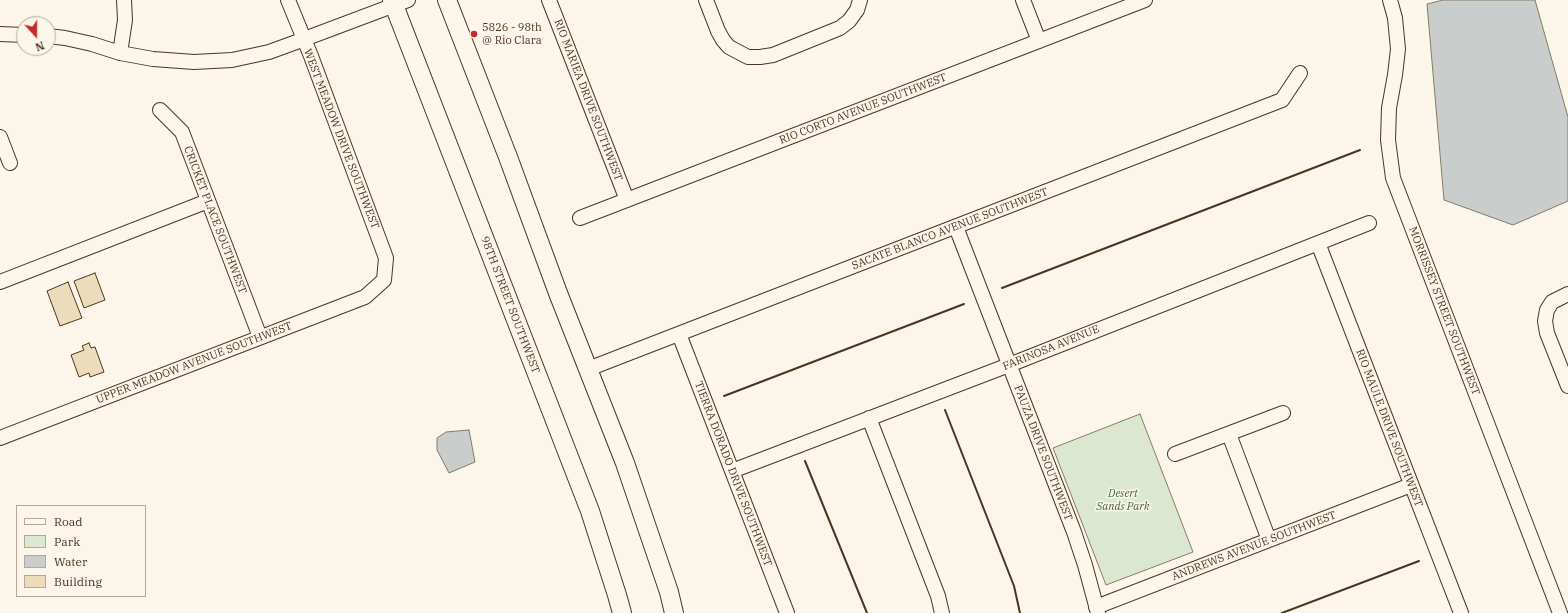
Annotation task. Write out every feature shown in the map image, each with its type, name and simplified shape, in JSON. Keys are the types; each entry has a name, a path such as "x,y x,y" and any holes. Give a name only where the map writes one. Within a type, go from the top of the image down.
{"main road":[{"path":"447,0 625,463 669,592 674,613"},
{"name":"98TH STREET SOUTHWEST","path":"398,2 587,504 622,613"}],"street":[{"path":"120,53 125,20 124,0"},
{"name":"WEST MEADOW DRIVE SOUTHWEST","path":"288,0 386,258 384,280"},
{"name":"RIO MARIEA DRIVE SOUTHWEST","path":"549,0 627,200"},
{"path":"706,0 723,40 729,47 748,57 760,58 840,28 849,21 857,10 860,0"},
{"path":"1023,0 1039,41"},
{"name":"RIO CORTO AVENUE SOUTHWEST","path":"580,218 1146,0"},
{"name":"MORRISSEY STREET SOUTHWEST","path":"1390,0 1395,18 1398,49 1396,75 1389,108 1388,140 1393,178 1560,613"},
{"path":"56,37 92,44 120,53 153,59 194,62 232,60 269,52 304,40 398,2"},
{"path":"0,34 16,35"},
{"name":"SACATE BLANCO AVENUE SOUTHWEST","path":"588,369 1282,100 1300,73"},
{"name":"CRICKET PLACE SOUTHWEST","path":"160,110 182,132 260,337"},
{"path":"0,137 10,163"},
{"path":"0,282 208,201"},
{"name":"FARINOSA AVENUE","path":"732,471 1009,365 1369,223"},
{"name":"PAUZA DRIVE SOUTHWEST","path":"956,227 1074,532 1085,565 1097,610"},
{"name":"RIO MAULE DRIVE SOUTHWEST","path":"1318,243 1461,613"},
{"name":"UPPER MEADOW AVENUE SOUTHWEST","path":"0,438 365,297 384,280"},
{"path":"1568,294 1552,302 1547,310 1545,321 1547,333 1568,386"},
{"name":"TIERRA DORADO DRIVE SOUTHWEST","path":"679,334 786,613"},
{"path":"1175,454 1282,413"},
{"path":"869,418 938,596 942,613"},
{"path":"1229,434 1269,540"},
{"name":"ANDREWS AVENUE SOUTHWEST","path":"1097,610 1269,540 1411,485"}],"green space":[{"name":"Desert Sands Park","path":"1140,414 1193,552 1106,585 1053,448"}],"water":[{"path":"1443,0 1535,0 1568,117 1568,201 1513,225 1444,200 1427,4"},
{"path":"469,430 475,462 449,473 437,450 437,438 446,432"}],"building":[{"path":"95,273 105,300 84,308 74,281"},
{"path":"68,282 82,318 60,326 47,291"},
{"path":"89,343 91,348 95,347 104,372 90,377 89,373 79,377 71,355 84,350 82,346"}],"wall":[{"path":"1002,288 1360,150"},
{"path":"724,396 964,304"},
{"path":"945,410 1014,586 1020,613"},
{"path":"805,461 867,613"},
{"path":"1282,613 1419,561"}],"place":[{"name":"5826 - 98th @ Rio Clara","path":"474,34"}]}
